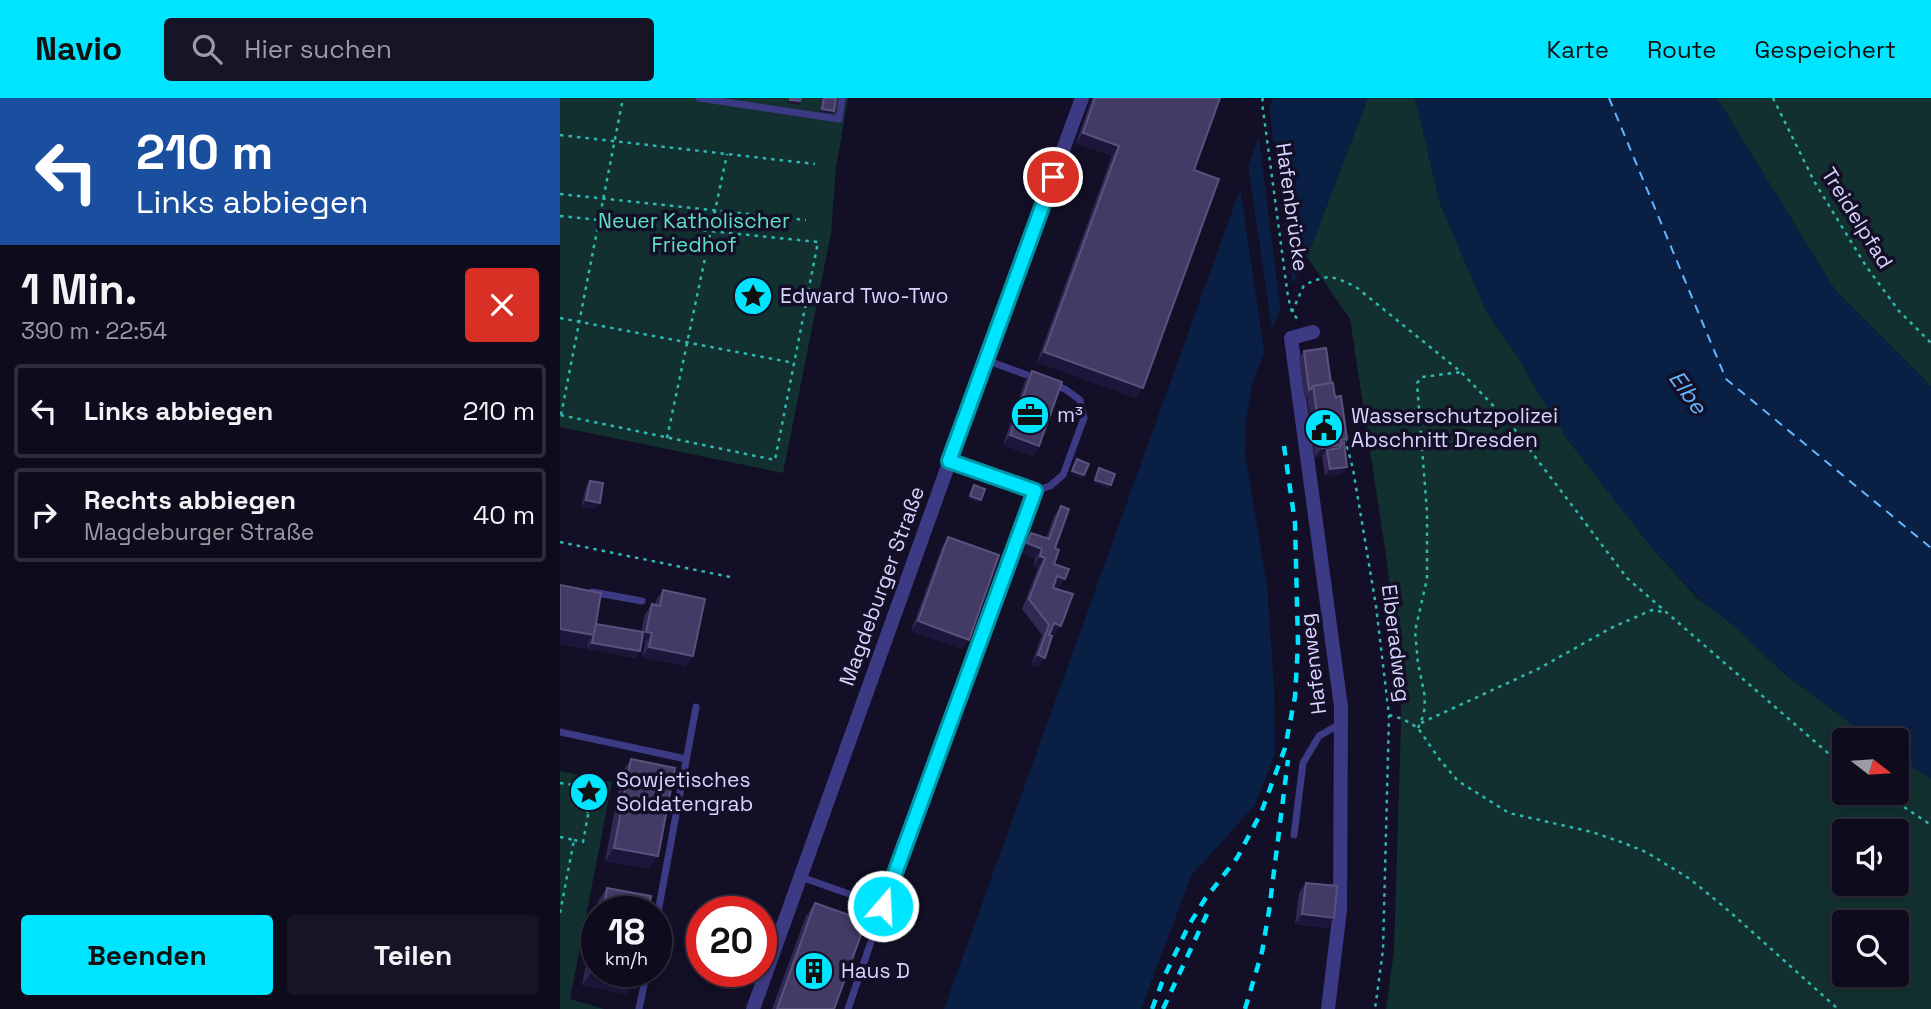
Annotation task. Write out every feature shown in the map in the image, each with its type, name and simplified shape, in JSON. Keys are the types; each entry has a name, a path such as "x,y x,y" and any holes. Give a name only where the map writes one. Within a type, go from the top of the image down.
{"street":[{"name":"Magdeburger Straße","path":"753,1009 1082,98"},
{"name":"Hafenweg","path":"1313,332 1292,338 1341,707 1340,910 1328,1009"}],"lane":[{"path":"699,98 839,119 842,98"},
{"path":"949,461 1035,491 1050,486 1063,475 1084,418 1080,400 1065,389 986,360"},
{"path":"848,1009 1035,491"},
{"path":"586,591 642,601"},
{"path":"661,896 696,706"},
{"path":"1294,835 1303,763 1319,736 1341,723"},
{"path":"560,732 686,759"},
{"path":"801,877 883,906"},
{"path":"639,1009 644,987"}],"path":[{"path":"560,216 599,220 711,232 818,243 775,460 561,415 599,220 603,199 615,141 623,98"},
{"name":"Hafenbrücke","path":"1263,98 1292,312"},
{"name":"Treidelpfad","path":"1773,98 1815,181 1866,266 1899,311 1931,343"},
{"path":"560,135 815,163"},
{"path":"667,438 727,154"},
{"path":"560,194 806,220"},
{"path":"1313,332 1292,312 1304,285 1324,276 1339,279 1356,287 1461,372 1507,421 1627,578 1832,756"},
{"path":"560,318 795,363"},
{"path":"1418,728 1424,714 1425,698 1415,631 1427,579 1427,512 1417,383 1422,377 1461,372"},
{"name":"Elberadweg","path":"1343,430 1353,469 1376,606 1389,715 1383,950 1376,1009"},
{"path":"560,542 730,577"},
{"path":"1421,723 1538,669 1611,628 1652,610 1667,612"},
{"path":"1389,715 1418,728 1458,782 1509,813 1592,832 1621,842 1646,852 1690,879 1838,1009"},
{"path":"560,783 574,785 588,814"},
{"path":"560,837 583,842 591,799"},
{"path":"1901,805 1931,825"},
{"path":"560,913 573,840"}],"green space":[{"name":"Neuer Katholischer Friedhof","path":"560,98 848,98 836,168 831,233 783,473 560,427"},
{"path":"1368,98 1415,98 1440,203 1487,313 1522,363 1568,440 1653,549 1698,599 1726,619 1787,676 1857,728 1832,728 1832,805 1909,805 1909,764 1931,779 1931,1009 1386,1009 1394,951 1401,692 1387,562 1350,319 1307,257"},
{"path":"1717,98 1931,98 1931,386 1835,290"},
{"path":"560,771 612,782 590,896 581,896 581,942 570,999 604,1009 560,1009"}],"water":[{"path":"1273,98 1368,98 1307,257 1279,311 1252,385 1246,422 1245,453 1267,586 1274,686 1275,754 1255,805 1191,876 1141,1009 944,1009"},
{"name":"Elbe","path":"1415,98 1717,98 1835,290 1931,386 1931,779 1909,764 1909,728 1857,728 1787,676 1726,619 1699,599 1653,549 1568,440 1522,363 1487,313 1440,203"}],"pier":[{"path":"1269,108 1293,287 1281,314 1259,138"},
{"path":"1248,165 1273,336 1265,357 1240,187"}],"building":[{"path":"824,98 836,98 834,111 822,109"},
{"path":"1095,98 1220,98 1194,170 1219,179 1143,388 1044,352 1119,146 1083,133"},
{"path":"1326,348 1331,383 1313,386 1309,390 1304,351"},
{"path":"1032,371 1062,382 1039,446 1010,435"},
{"path":"1333,383 1335,397 1341,396 1347,439 1341,440 1341,445 1322,448 1313,386"},
{"path":"1344,442 1347,467 1330,469 1327,450 1339,448"},
{"path":"1077,459 1089,464 1084,475 1072,471"},
{"path":"1099,468 1115,474 1111,485 1095,480"},
{"path":"590,481 603,483 600,503 586,500"},
{"path":"974,485 985,489 981,500 970,496"},
{"path":"1061,506 1069,509 1055,548 1059,550 1054,564 1069,569 1065,579 1057,576 1053,588 1073,594 1061,626 1054,623 1045,658 1038,655 1049,625 1029,599 1045,558 1040,556 1042,549 1027,543 1031,533 1049,539"},
{"path":"948,537 999,555 969,640 918,621"},
{"path":"560,585 601,593 594,635 560,629"},
{"path":"663,590 705,599 693,656 649,647 652,633 646,632 652,604 660,606"},
{"path":"596,624 643,632 640,651 592,643"},
{"path":"631,759 675,768 658,856 614,848"},
{"path":"1306,883 1337,886 1334,918 1302,914"},
{"path":"607,888 651,896 606,896"},
{"name":"Haus D","path":"815,903 866,921 834,1009 777,1009"}],"ferry route":[{"path":"1609,98 1726,379 1931,548"}],"railway":[{"path":"1152,1009 1189,925 1205,899 1237,858 1261,813 1285,748 1295,697 1298,644 1295,523 1284,446"},
{"path":"1245,1009 1262,952 1288,760"},
{"path":"1163,1009 1207,914"}],"place":[{"name":"Edward Two-Two","path":"753,296"},
{"name":"m³","path":"1030,415"},
{"name":"Wasserschutzpolizei Abschnitt Dresden","path":"1324,428"},
{"name":"Sowjetisches Soldatengrab","path":"589,792"},
{"name":"Haus D","path":"814,971"}],"route":[{"path":"883,906 1035,491 949,461 1053,177"}]}
